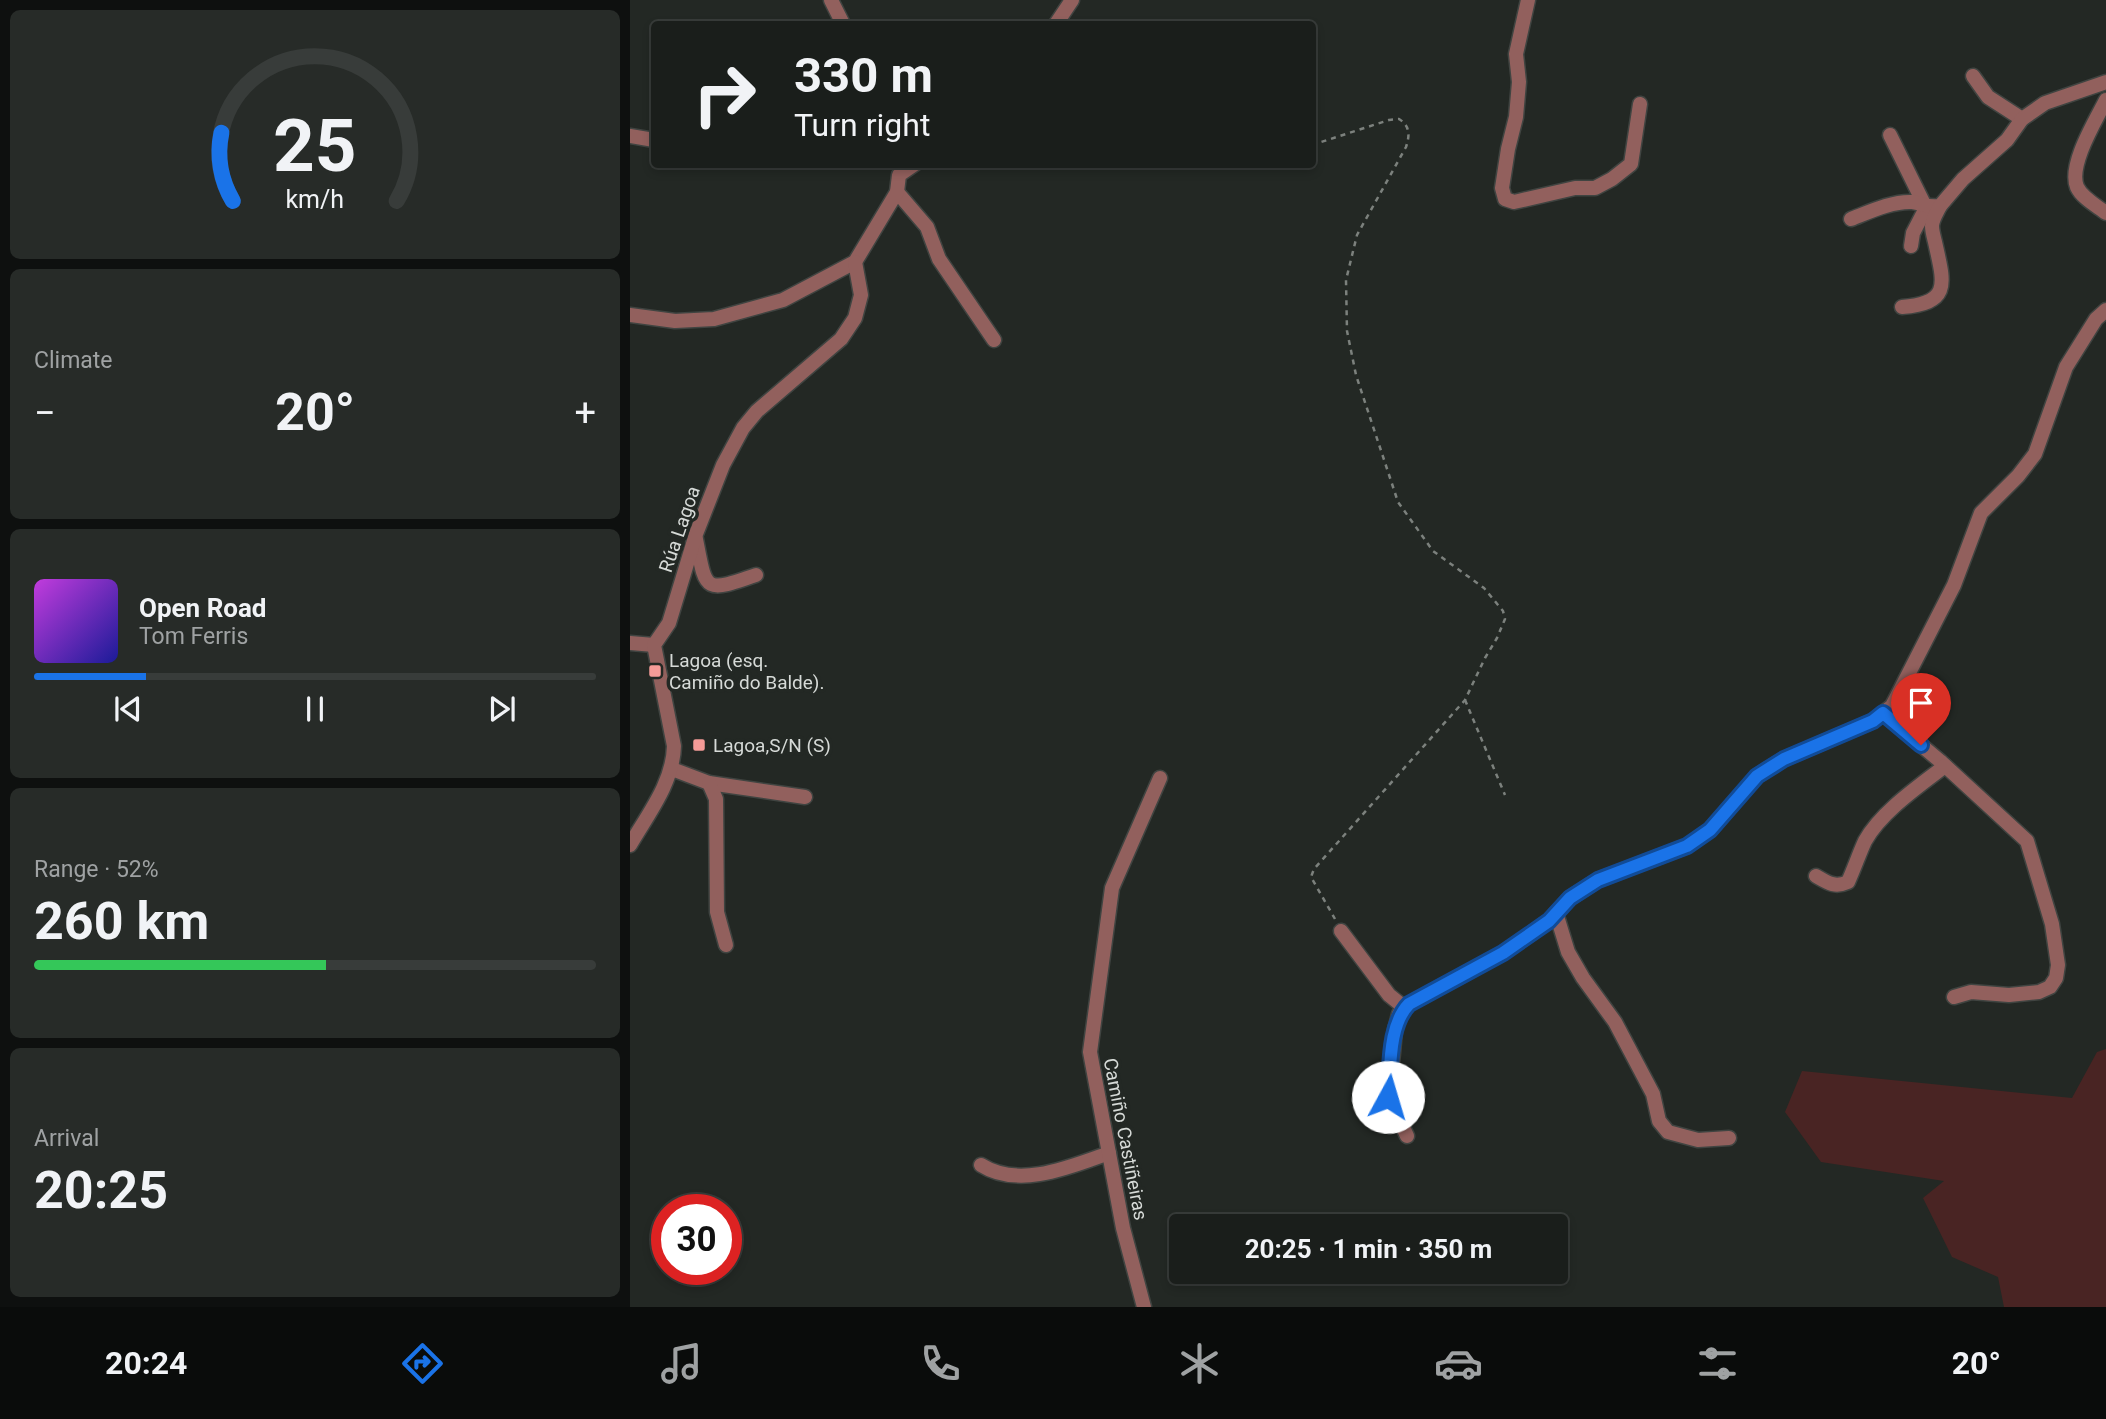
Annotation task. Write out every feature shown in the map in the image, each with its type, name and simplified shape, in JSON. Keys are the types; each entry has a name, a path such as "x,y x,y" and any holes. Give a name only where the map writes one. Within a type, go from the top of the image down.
{"street":[{"path":"831,0 842,21"},
{"path":"1058,21 1072,0"},
{"path":"1528,0 1516,54 1520,82 1502,188 1505,199 1514,202 1575,188 1595,188 1612,178 1631,164 1640,104"},
{"path":"1973,76 1988,97 2022,119"},
{"path":"1911,246 1913,233 1933,207 2007,140 2022,119 2045,103 2106,82"},
{"path":"2106,100 2085,141 2076,169 2077,187 2106,212"},
{"path":"1891,135 1933,207 1932,225 1941,272 1941,290 1934,300 1922,306 1902,307"},
{"path":"630,136 651,140"},
{"path":"630,315 676,321 714,319 783,300 855,262 897,192 898,170"},
{"path":"897,192 927,227 939,259 994,340"},
{"path":"1851,219 1879,208 1913,202 1933,207"},
{"name":"Rúa Lagoa","path":"654,645 669,623 695,534 723,465 743,428 757,411 841,339 855,318 861,295 855,262"},
{"path":"1407,1136 1388,1097 1395,1030 1399,1014 1405,1008 1503,953 1549,921 1570,898 1598,880 1687,846 1710,830 1757,776 1784,759 1873,721 1892,706 1954,585 1980,513 2018,476 2035,454 2066,368 2096,320 2106,310"},
{"path":"695,534 703,575 710,584 719,588 756,575"},
{"path":"630,643 654,645 674,746 670,776 630,845"},
{"path":"1883,713 2027,841 2052,924 2058,965 2056,978 2050,987 2039,992 2009,995 1971,992 1954,997"},
{"path":"1816,876 1831,885 1840,886 1848,882 1866,840 1877,825 1908,794 1945,766"},
{"path":"672,768 709,783 805,797"},
{"name":"Camiño Castiñeiras","path":"1144,1307 1123,1228 1090,1052 1112,888 1160,778"},
{"path":"709,783 716,799 717,912 726,945"},
{"path":"1556,914 1573,961 1615,1021 1653,1094 1659,1121 1668,1132 1698,1140 1729,1138"},
{"path":"1341,931 1389,995 1405,1008"},
{"path":"981,1165 993,1173 1036,1175 1109,1153"}],"path":[{"path":"1316,144 1390,120 1399,119 1408,128 1406,146 1357,234 1346,280 1347,331 1356,375 1398,502 1433,551 1484,588 1503,611 1503,626 1465,700 1314,869 1311,877 1314,885 1341,931"},
{"path":"1465,700 1505,795"}],"shaded area":[{"path":"2106,1049 2106,1307 2004,1307 1998,1277 1952,1257 1923,1198 1944,1181 1821,1162 1785,1112 1802,1071 2072,1098 2097,1052"}],"place":[{"name":"Lagoa (esq. Camiño do Balde).","path":"655,671"},
{"name":"Lagoa,S/N (S)","path":"699,745"}],"route":[{"path":"1388,1097 1395,1030 1399,1014 1409,1004 1503,953 1549,921 1570,898 1598,880 1687,846 1710,830 1757,776 1784,759 1873,721 1883,713 1921,745"}]}
